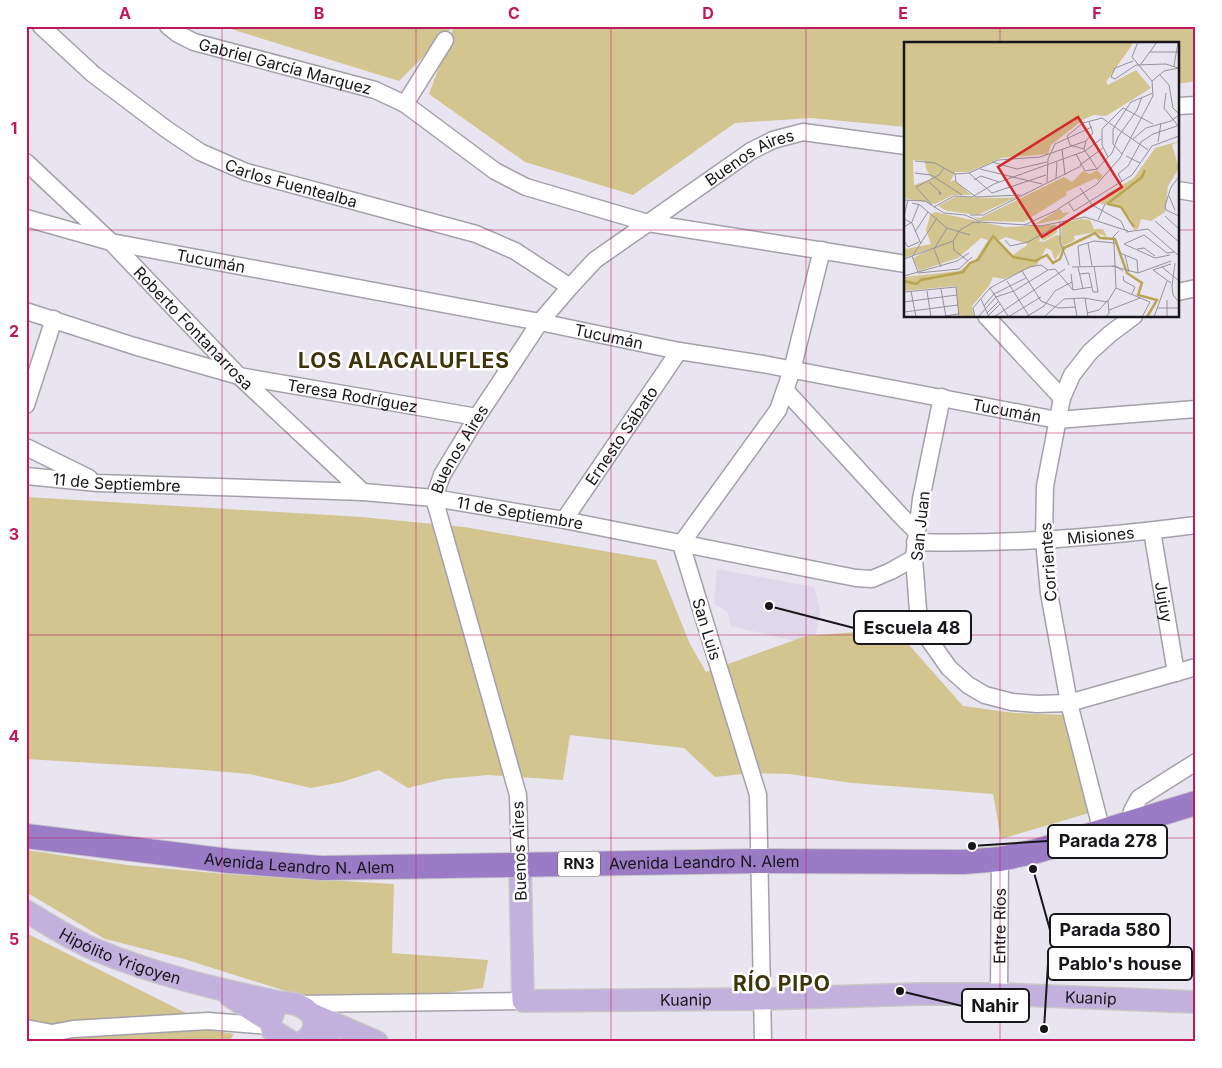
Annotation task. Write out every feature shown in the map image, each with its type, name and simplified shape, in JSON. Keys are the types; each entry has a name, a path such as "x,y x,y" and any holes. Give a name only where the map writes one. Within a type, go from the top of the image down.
{"highway":[{"name":"Avenida Leandro N. Alem","path":"26,836 277,866 322,868 759,861 964,862 1000,859 1037,851 1196,803"}],"main road":[{"name":"Buenos Aires","path":"520,865 523,1001"},
{"name":"Hipólito Yrigoyen","path":"26,911 95,950 128,962 219,989 297,1007 377,1042"},
{"name":"Hipólito Yrigoyen","path":"219,989 270,1030 300,1041"},
{"name":"Kuanip","path":"523,1001 999,994 1196,1002"},
{"path":"270,1030 274,1010 297,1007 313,1028 300,1041"},
{"path":"300,1041 329,1042"}],"street":[{"name":"Carlos Fuentealba","path":"41,26 93,74 200,152 246,172 476,234 515,251 570,287"},
{"name":"Gabriel García Marquez","path":"168,26 178,34 194,42 375,90 405,104 495,171 526,187 648,223 904,264"},
{"path":"405,104 445,40"},
{"path":"1180,106 1196,106"},
{"name":"Buenos Aires","path":"520,865 518,795 434,498 442,475 477,417 540,322 595,260 751,151 773,140 803,132 904,146"},
{"name":"Roberto Fontanarrosa","path":"26,162 111,242 239,376 363,492"},
{"path":"1180,190 1196,193"},
{"name":"Tucumán","path":"26,218 111,242 540,322 679,351 792,370 1057,420 1196,409"},
{"path":"681,544 778,410 792,370 822,250"},
{"path":"1180,292 1196,288"},
{"name":"Teresa Rodríguez","path":"26,311 134,346 239,376 477,417"},
{"path":"988,318 1062,398"},
{"name":"Corrientes","path":"1102,832 1069,703 1049,593 1044,540 1046,486 1062,398 1072,375 1090,352 1131,318"},
{"path":"26,405 54,319"},
{"name":"Ernesto Sábato","path":"564,520 679,351"},
{"path":"786,391 900,516 915,543"},
{"name":"San Juan","path":"942,398 915,543 918,610 925,634 949,668 968,685 985,695 1012,702 1037,704 1069,703 1196,667"},
{"path":"26,447 98,483"},
{"name":"11 de Septiembre","path":"26,476 98,483 363,492 434,498 564,520 856,578 872,579 891,571 915,543"},
{"name":"Misiones","path":"915,543 1044,540 1152,531 1196,525"},
{"name":"Jujuy","path":"1152,531 1176,673"},
{"name":"San Luis","path":"681,544 758,795 763,1042"},
{"path":"1129,824 1132,810 1139,798 1196,762"},
{"name":"Entre Ríos","path":"999,994 1000,859"},
{"name":"Kuanip","path":"297,1007 523,1001"},
{"path":"32,1042 52,1033 73,1029 208,1021 270,1030"},
{"path":"26,1028 52,1033"}],"shaded area":[{"path":"221,26 454,26 399,81"},
{"path":"454,26 1196,26 1196,81 1180,84 1180,42 904,42 904,127 811,118 735,123 633,195 525,162 429,94"},
{"path":"26,497 362,517 464,527 656,560 690,644 706,672 806,636 895,629 963,706 1014,713 1064,715 1089,813 1001,839 993,794 852,783 789,774 752,773 715,777 684,748 570,735 563,780 488,775 444,779 408,788 379,770 342,782 311,788 250,774 26,759"},
{"path":"717,569 814,587 820,609 814,645 730,626 728,612 714,604"},
{"path":"26,850 127,865 225,874 394,884 392,953 488,960 483,988 363,1004 330,1005 184,959 105,939 26,892"},
{"path":"26,933 186,1013 43,1042 26,1042"},
{"path":"210,1030 234,1034 229,1042 62,1042 77,1037"}],"place":[{"name":"Escuela 48","path":"769,606"},
{"name":"Parada 278","path":"972,846"},
{"name":"Parada 580","path":"1033,869"},
{"name":"Nahir","path":"900,991"},
{"name":"Pablo's house","path":"1044,1029"}],"district":[{"name":"LOS ALACALUFLES","path":"404,361"},
{"name":"RÍO PIPO","path":"782,984"}]}
